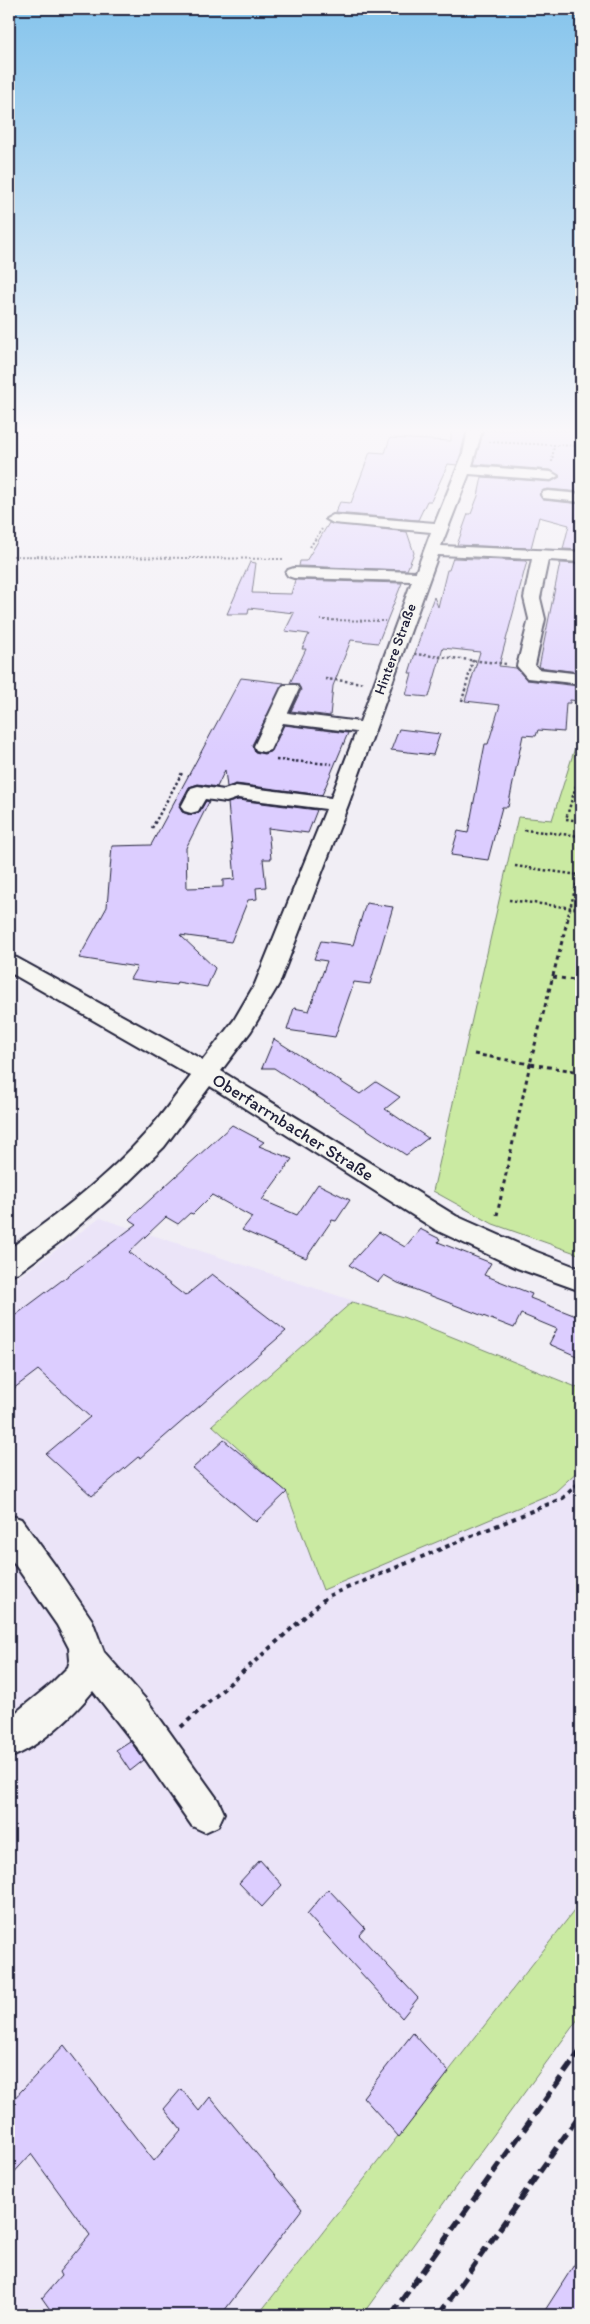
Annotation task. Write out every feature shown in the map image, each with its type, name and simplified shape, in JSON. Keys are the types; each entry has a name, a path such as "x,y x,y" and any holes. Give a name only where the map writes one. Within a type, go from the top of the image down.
{"street":[{"name":"Hintere Straße","path":"9,1264 52,1233 110,1184 154,1140 208,1073 243,1025 267,984 338,805 436,538"},
{"path":"432,550 581,557"},
{"path":"540,555 532,598 537,619 530,670 581,679"},
{"path":"294,573 422,577"},
{"path":"266,752 290,689"},
{"path":"278,717 367,728"},
{"path":"195,800 226,796 236,792 338,805"},
{"name":"Oberfarrnbacher Straße","path":"9,963 208,1073 446,1223 527,1260 581,1280"},
{"path":"9,1530 72,1619 85,1643 88,1660 80,1680 37,1719 9,1740"},
{"path":"88,1660 109,1682 159,1747 206,1813"}],"path":[{"path":"9,556 284,559"},
{"path":"320,620 404,622"},
{"path":"394,652 473,660 530,670"},
{"path":"462,701 473,660"},
{"path":"325,679 383,685"},
{"path":"266,752 352,767"},
{"path":"581,768 566,819 581,821"},
{"path":"152,828 183,771"},
{"path":"524,830 581,836"},
{"path":"515,866 579,875"},
{"path":"498,1215 530,1064 581,867"},
{"path":"509,900 581,909"},
{"path":"553,977 581,981"},
{"path":"474,1054 581,1072"},
{"path":"159,1747 328,1596 563,1498 581,1481"}],"shaded area":[{"path":"100,1218 403,1317 581,1389 581,1902 258,2315 9,2315 9,1284"}],"green space":[{"path":"581,729 581,1255 493,1224 433,1191 518,817 552,820"},
{"path":"352,1302 403,1317 581,1389 581,1468 555,1492 323,1590 287,1493 212,1425"},
{"path":"581,1902 581,2015 362,2315 258,2315"}],"building":[{"path":"320,538 409,538 414,553 407,570 299,566 300,561 306,561"},
{"path":"459,538 533,538 531,548 457,545"},
{"path":"566,538 581,538 581,550 563,549"},
{"path":"453,558 527,561 499,666 516,668 527,680 578,686 578,701 570,700 570,703 566,703 564,732 538,730 536,736 523,735 508,807 502,807 488,860 451,855 458,831 468,833 485,744 488,744 500,705 465,701 480,652 443,648 429,697 406,695 412,673 409,673 427,615 434,597 438,607 447,570 449,570"},
{"path":"250,562 256,563 252,593 291,594 295,580 402,583 378,643 351,640 333,686 330,716 291,711 301,690 298,684 290,683 306,649 302,649 309,634 285,631 294,613 249,608 248,614 227,614"},
{"path":"560,563 581,564 581,666 579,665 578,672 539,667"},
{"path":"241,678 284,683 252,745 255,752 264,754 272,751 284,725 348,733 322,795 236,784 227,787 225,770 217,787 198,784 189,787 179,806 182,812 190,815 199,813 206,801 209,802 186,848 187,888 223,887 223,880 235,879 228,803 238,800 317,810 308,833 268,828 271,859 263,859 266,887 256,888 257,899 248,900 231,942 180,935 215,968 207,987 177,982 176,985 130,979 137,967 79,958 107,907 112,846 151,845"},
{"path":"399,729 440,734 433,755 391,750"},
{"path":"366,903 393,907 370,984 354,982 335,1037 287,1030 294,1008 309,1011 327,961 314,959 321,941 353,945"},
{"path":"274,1039 360,1094 376,1082 400,1097 385,1109 428,1138 406,1155 274,1068 262,1068"},
{"path":"232,1125 264,1142 259,1146 292,1159 262,1200 297,1215 318,1184 350,1200 336,1221 332,1220 306,1258 242,1230 252,1217 212,1195 193,1214 190,1213 178,1224 166,1217 129,1252 185,1296 212,1274 286,1331 140,1458 138,1457 92,1496 46,1454 90,1417 38,1370 9,1392 9,1320 137,1224 129,1219"},
{"path":"420,1229 440,1239 438,1242 491,1263 484,1275 532,1294 530,1298 581,1318 581,1358 549,1344 557,1329 521,1314 514,1328 398,1283 384,1275 378,1282 349,1265 379,1232 405,1247"},
{"path":"224,1440 287,1492 256,1522 193,1468"},
{"path":"130,1741 144,1760 130,1771 116,1750"},
{"path":"260,1860 282,1885 262,1907 239,1883"},
{"path":"328,1889 365,1928 359,1935 418,1998 402,2018 307,1914"},
{"path":"413,2033 449,2072 399,2137 363,2097"},
{"path":"64,2045 154,2161 181,2130 164,2109 181,2089 199,2111 210,2097 302,2209 221,2315 54,2315 42,2298 61,2276 59,2272 90,2235 31,2154 9,2178 9,2104"},
{"path":"581,2254 581,2315 542,2315"}],"railway":[{"path":"391,2315 581,2050"},
{"path":"439,2315 581,2113"}]}
